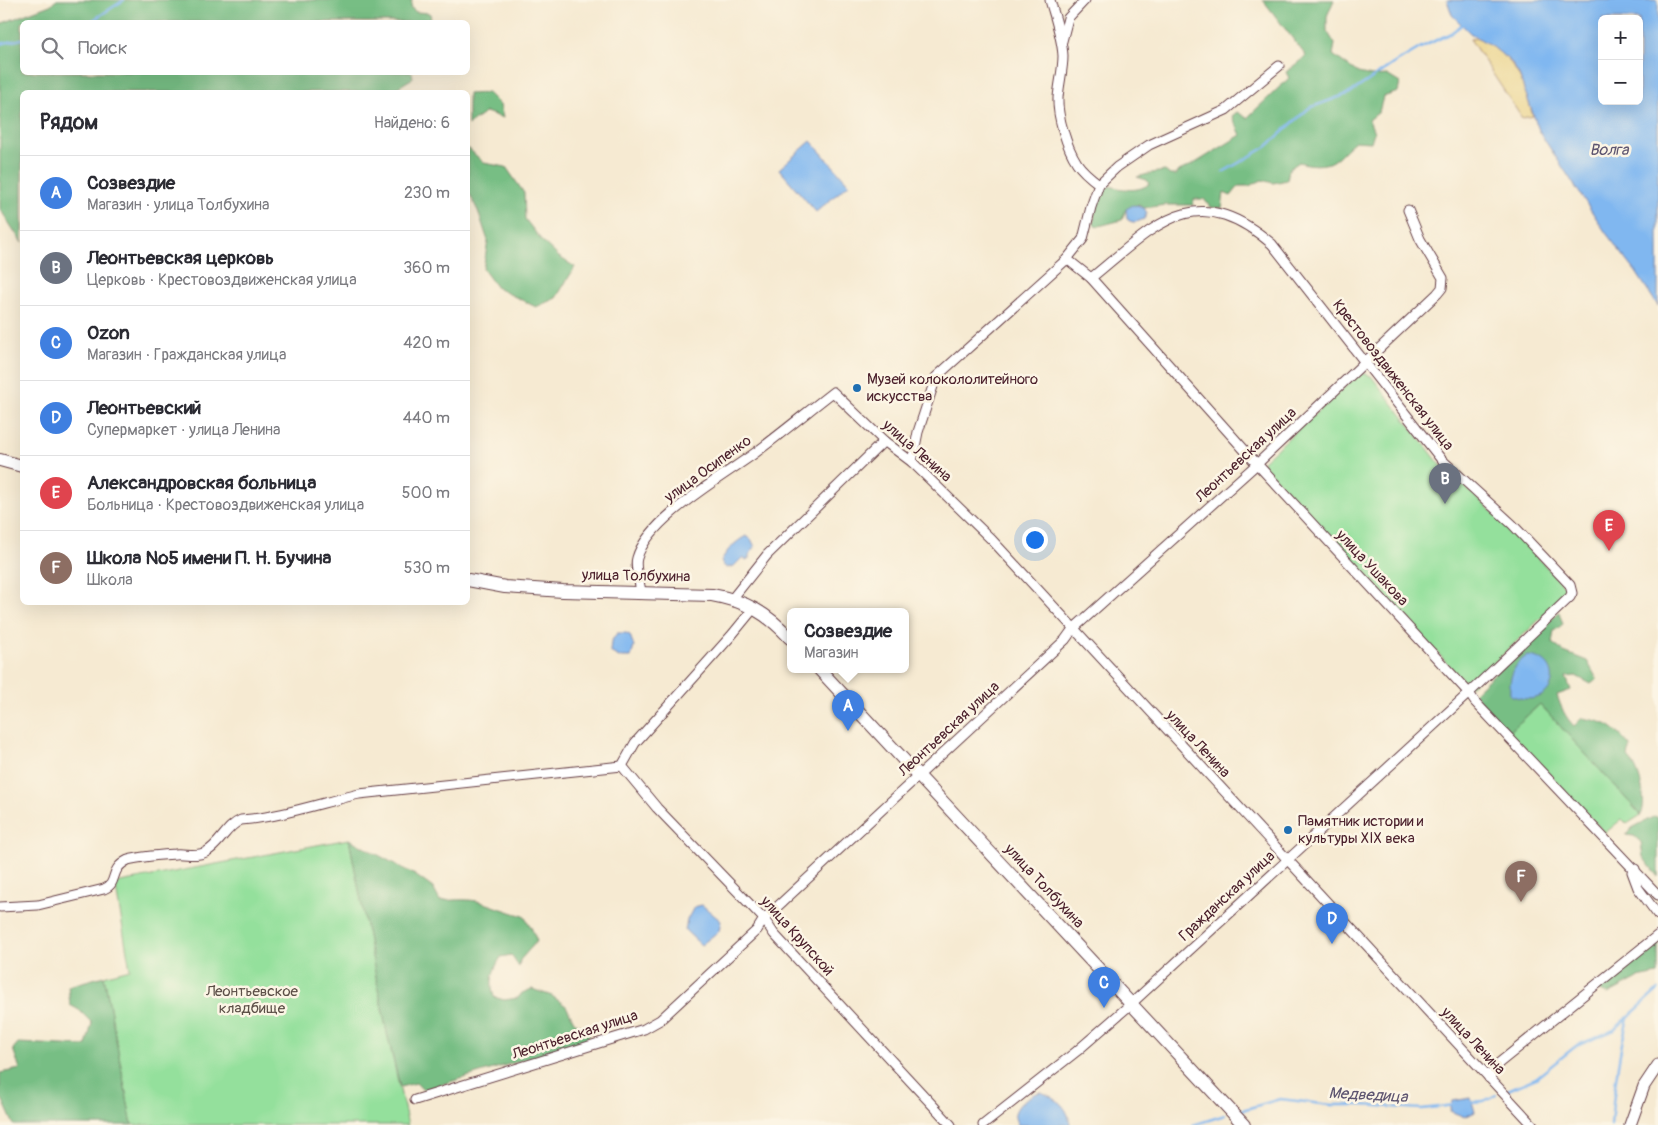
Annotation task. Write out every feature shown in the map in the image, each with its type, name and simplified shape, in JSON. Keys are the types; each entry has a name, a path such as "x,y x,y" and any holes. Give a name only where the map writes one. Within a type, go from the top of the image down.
{"main road":[{"path":"0,460 20,465"},
{"name":"улица Толбухина","path":"470,580 524,589 712,594 732,599 754,608 773,621 787,635"},
{"name":"улица Толбухина","path":"823,673 1244,1125"}],"street":[{"path":"1050,0 1063,55 1058,98 1066,139 1077,164 1099,184"},
{"path":"1061,44 1068,18 1085,0"},
{"path":"912,462 918,432 936,377 1067,259 1083,239 1099,184 1126,160 1150,145 1226,110 1279,66"},
{"name":"Крестовоздвиженская улица","path":"1090,278 1138,240 1182,213 1201,210 1230,216 1255,230 1272,244 1441,459 1512,524 1570,585 1572,588 1570,597"},
{"name":"Леонтьевская улица","path":"415,1100 644,1029 660,1020 757,930 764,919 1065,640 1073,628 1257,464 1437,294 1443,283 1443,278 1420,239 1408,210"},
{"name":"улица Ушакова","path":"1067,259 1090,278 1257,464 1469,693 1475,702 1658,895"},
{"name":"улица Ленина","path":"833,392 884,441 912,462 992,540 1533,1125"},
{"name":"улица Осипенко","path":"641,592 636,562 652,532 663,520 756,452 833,392"},
{"path":"732,599 767,555 884,441"},
{"name":"Гражданская улица","path":"983,1125 1078,1051 1131,1004 1469,693 1570,597"},
{"path":"0,907 38,906 110,887 115,869 128,860 207,852 217,844 235,822 241,820 304,809 359,794 622,766 635,743 754,608"},
{"name":"улица Крупской","path":"622,766 656,808 764,919 774,934 951,1125"},
{"path":"1635,869 1632,872 1638,888 1658,915"},
{"path":"1489,1078 1499,1063 1658,935"},
{"path":"1630,1125 1644,1086 1658,1066"}],"green space":[{"path":"57,0 412,0 411,8 416,12 430,13 431,20 20,20 20,75 412,75 413,78 393,90 20,90 20,240 0,209 0,24 50,5"},
{"path":"1263,0 1334,0 1327,16 1327,31 1335,44 1333,55 1358,73 1372,76 1387,75 1400,83 1398,92 1383,97 1379,112 1369,120 1374,132 1371,142 1355,141 1337,158 1326,164 1312,165 1299,162 1289,169 1287,180 1273,183 1262,180 1249,186 1239,186 1231,196 1224,193 1222,208 1210,207 1204,199 1194,199 1193,205 1165,205 1144,208 1139,205 1126,209 1122,220 1099,226 1094,225 1097,203 1109,186 1124,189 1140,189 1149,184 1147,180 1137,177 1165,171 1170,175 1176,175 1179,171 1241,135 1232,116 1237,112 1247,118 1289,78 1286,72 1306,56"},
{"path":"488,93 500,105 503,118 486,112 470,124 470,94"},
{"path":"470,150 484,163 506,167 524,193 525,219 542,241 559,257 575,267 556,298 536,307 497,288 483,269 488,241 478,211 470,195"},
{"path":"1363,373 1371,376 1439,463 1510,528 1566,588 1566,594 1469,687 1263,465 1263,461 1358,375"},
{"path":"1559,612 1563,624 1554,631 1552,643 1564,652 1587,661 1597,679 1591,684 1576,676 1566,677 1571,690 1557,695 1560,704 1574,726 1582,718 1604,723 1614,729 1630,746 1628,757 1639,776 1643,793 1641,815 1540,704 1509,732 1480,702 1474,693"},
{"path":"1540,704 1641,815 1627,824 1622,819 1605,833 1509,732"},
{"path":"1655,816 1658,818 1658,877 1643,857 1641,842 1634,836 1626,835 1632,828"},
{"name":"Леонтьевское кладбище","path":"349,839 387,1033 408,1125 132,1125 104,976 130,969 115,883"},
{"path":"349,839 415,875 433,888 440,901 477,901 524,916 537,941 520,960 519,967 511,955 501,957 493,976 494,997 504,1000 518,998 522,993 532,989 552,996 566,1006 575,1023 590,1032 587,1041 423,1090 416,1083 400,1087 387,1033"},
{"path":"1658,938 1658,974 1638,978 1608,994 1594,989"},
{"path":"104,976 132,1125 14,1125 0,1097 0,1073 20,1069 13,1049 18,1043 86,1046 92,1023 79,1010 70,1005 68,986"}],"sand":[{"path":"1480,38 1510,62 1521,80 1533,116 1522,118 1470,39"}],"water":[{"name":"Волга","path":"1447,0 1658,0 1658,306 1636,272 1606,233 1540,133 1519,75 1512,63 1493,47 1470,33 1452,15"},
{"path":"811,141 849,184 816,212 779,169"},
{"path":"1133,205 1144,208 1147,213 1144,219 1131,222 1127,219 1126,209"},
{"path":"746,536 751,539 755,547 749,555 749,559 742,558 734,566 727,568 721,561 723,557 738,541"},
{"path":"617,633 630,635 634,647 631,657 619,657 610,652 611,642"},
{"path":"1527,656 1540,659 1548,666 1552,674 1552,683 1547,692 1538,697 1526,699 1510,695 1510,689 1512,673"},
{"path":"702,905 721,921 719,931 701,945 685,930 687,920 694,907"},
{"path":"1041,1092 1061,1104 1067,1113 1070,1125 1018,1125 1015,1114 1019,1106 1029,1097"},
{"path":"1471,1098 1475,1112 1465,1117 1450,1111 1453,1101"}],"waterway":[{"path":"93,20 124,0"},
{"path":"1223,172 1266,147 1309,108 1350,93 1393,64 1451,33 1464,23"},
{"path":"0,44 20,39"},
{"name":"Медведица","path":"1508,1090 1536,1078 1576,1046 1614,1030 1658,990"},
{"path":"1611,1125 1617,1071 1628,1018"},
{"name":"Медведица","path":"1471,1102 1484,1101 1496,1095"},
{"name":"Медведица","path":"1239,1111 1280,1099 1331,1105 1422,1109 1455,1105"},
{"name":"Медведица","path":"1193,1125 1225,1115"}],"place":[{"name":"Музей колокололитейного искусства","path":"857,388"},
{"name":"Леонтьевская церковь","path":"1445,504"},
{"name":"Александровская больница","path":"1609,551"},
{"name":"Созвездие","path":"848,731"},
{"name":"Памятник истории и культуры XIX века","path":"1288,830"},
{"name":"Школа №5 имени П. Н. Бучина","path":"1521,902"},
{"name":"Леонтьевский","path":"1332,944"},
{"name":"Ozon","path":"1104,1008"}]}
